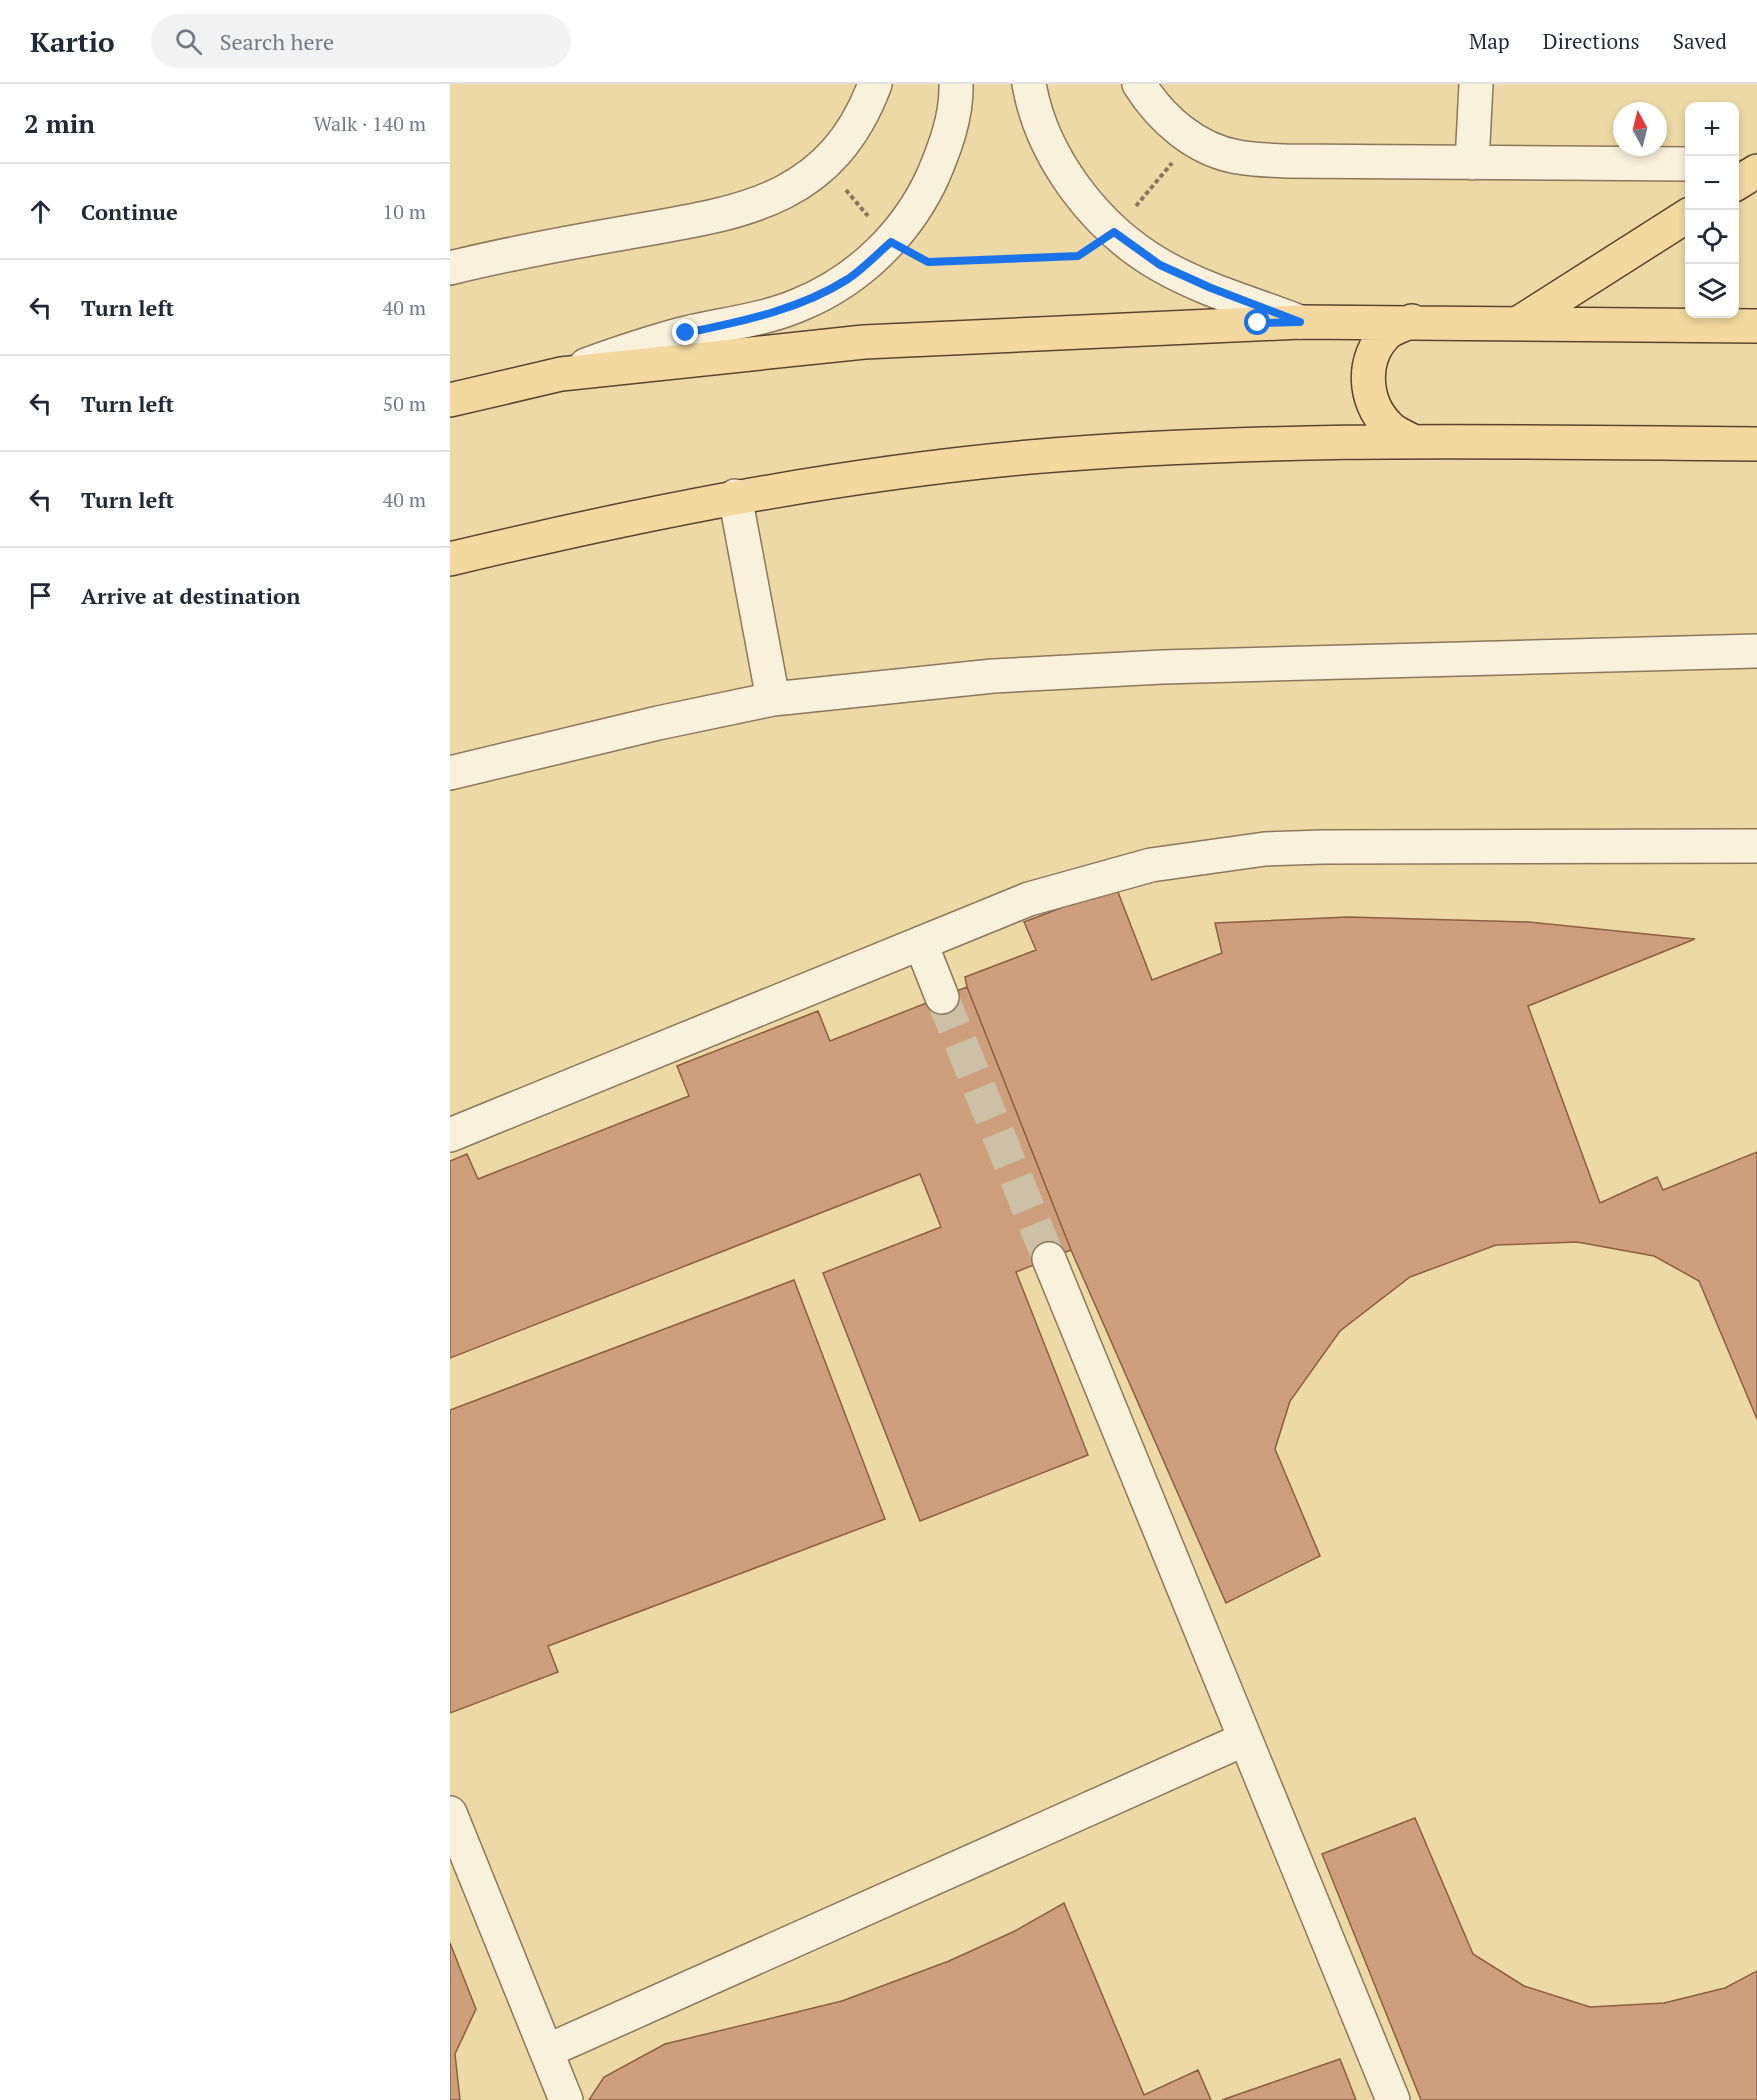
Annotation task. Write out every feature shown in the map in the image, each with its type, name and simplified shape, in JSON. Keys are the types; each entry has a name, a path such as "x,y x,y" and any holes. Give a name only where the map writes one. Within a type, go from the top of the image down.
{"main road":[{"path":"1739,182 1757,171"},
{"path":"1517,324 1685,217"},
{"path":"1412,321 1388,333 1372,354 1367,381 1373,406 1388,428 1412,441"},
{"path":"450,400 561,374 864,342 1300,322 1412,321 1757,326"},
{"path":"450,559 576,528 735,496 873,476 1029,458 1184,446 1412,441 1757,444"}],"street":[{"path":"450,268 595,238 726,215 762,204 824,165 848,137 867,105 875,84"},
{"path":"561,374 676,336 801,304 850,278 891,242 924,197 946,147 956,84"},
{"path":"1029,84 1047,141 1076,190 1114,232 1160,265 1211,288 1300,322"},
{"path":"1139,84 1155,109 1192,140 1237,157 1472,163 1685,164"},
{"path":"1472,163 1476,84"},
{"path":"1739,164 1757,164"},
{"path":"735,496 773,699"},
{"path":"450,773 658,723 773,699 993,676 1162,667 1757,651"},
{"path":"450,1135 1029,899 1089,880 1207,855 1323,847 1757,846"},
{"path":"921,944 942,997"},
{"path":"1049,1259 1393,2100"},
{"path":"547,2051 1245,1739"},
{"path":"450,1814 566,2100"}],"path":[{"path":"824,165 891,242 928,262 1066,257 1078,256 1114,232 1192,140"}],"sand":[{"path":"450,84 1757,84 1757,2100 450,2100"}],"building":[{"path":"1116,887 1152,980 1222,953 1215,923 1348,917 1529,922 1695,939 1528,1006 1600,1203 1657,1177 1663,1190 1757,1152 1757,1419 1699,1281 1654,1256 1577,1242 1496,1245 1410,1277 1340,1331 1290,1401 1275,1449 1320,1556 1226,1603 1071,1250 965,977 1036,950 1024,922"},
{"path":"967,987 1071,1250 1016,1272 1088,1455 920,1521 823,1273 941,1227 920,1174 450,1358 450,1161 467,1154 478,1179 689,1096 677,1066 818,1011 830,1041"},
{"path":"794,1280 885,1519 548,1646 558,1672 450,1713 450,1410"},
{"path":"1415,1818 1473,1954 1524,1986 1590,2007 1664,2003 1725,1988 1757,1971 1757,2100 1421,2100 1322,1854"},
{"path":"1064,1903 1144,2095 1198,2070 1211,2100 589,2100 604,2077 665,2044 842,2001 949,1961 1015,1931"},
{"path":"450,1943 476,2009 455,2054 460,2100 450,2100"},
{"path":"1340,2059 1356,2100 1222,2100"}],"tunnel":[{"path":"942,997 1049,1259"}],"route":[{"path":"686,333 748,320 801,304 850,278 891,242 928,262 1078,256 1114,232 1160,265 1211,288 1300,322 1258,323"}]}
